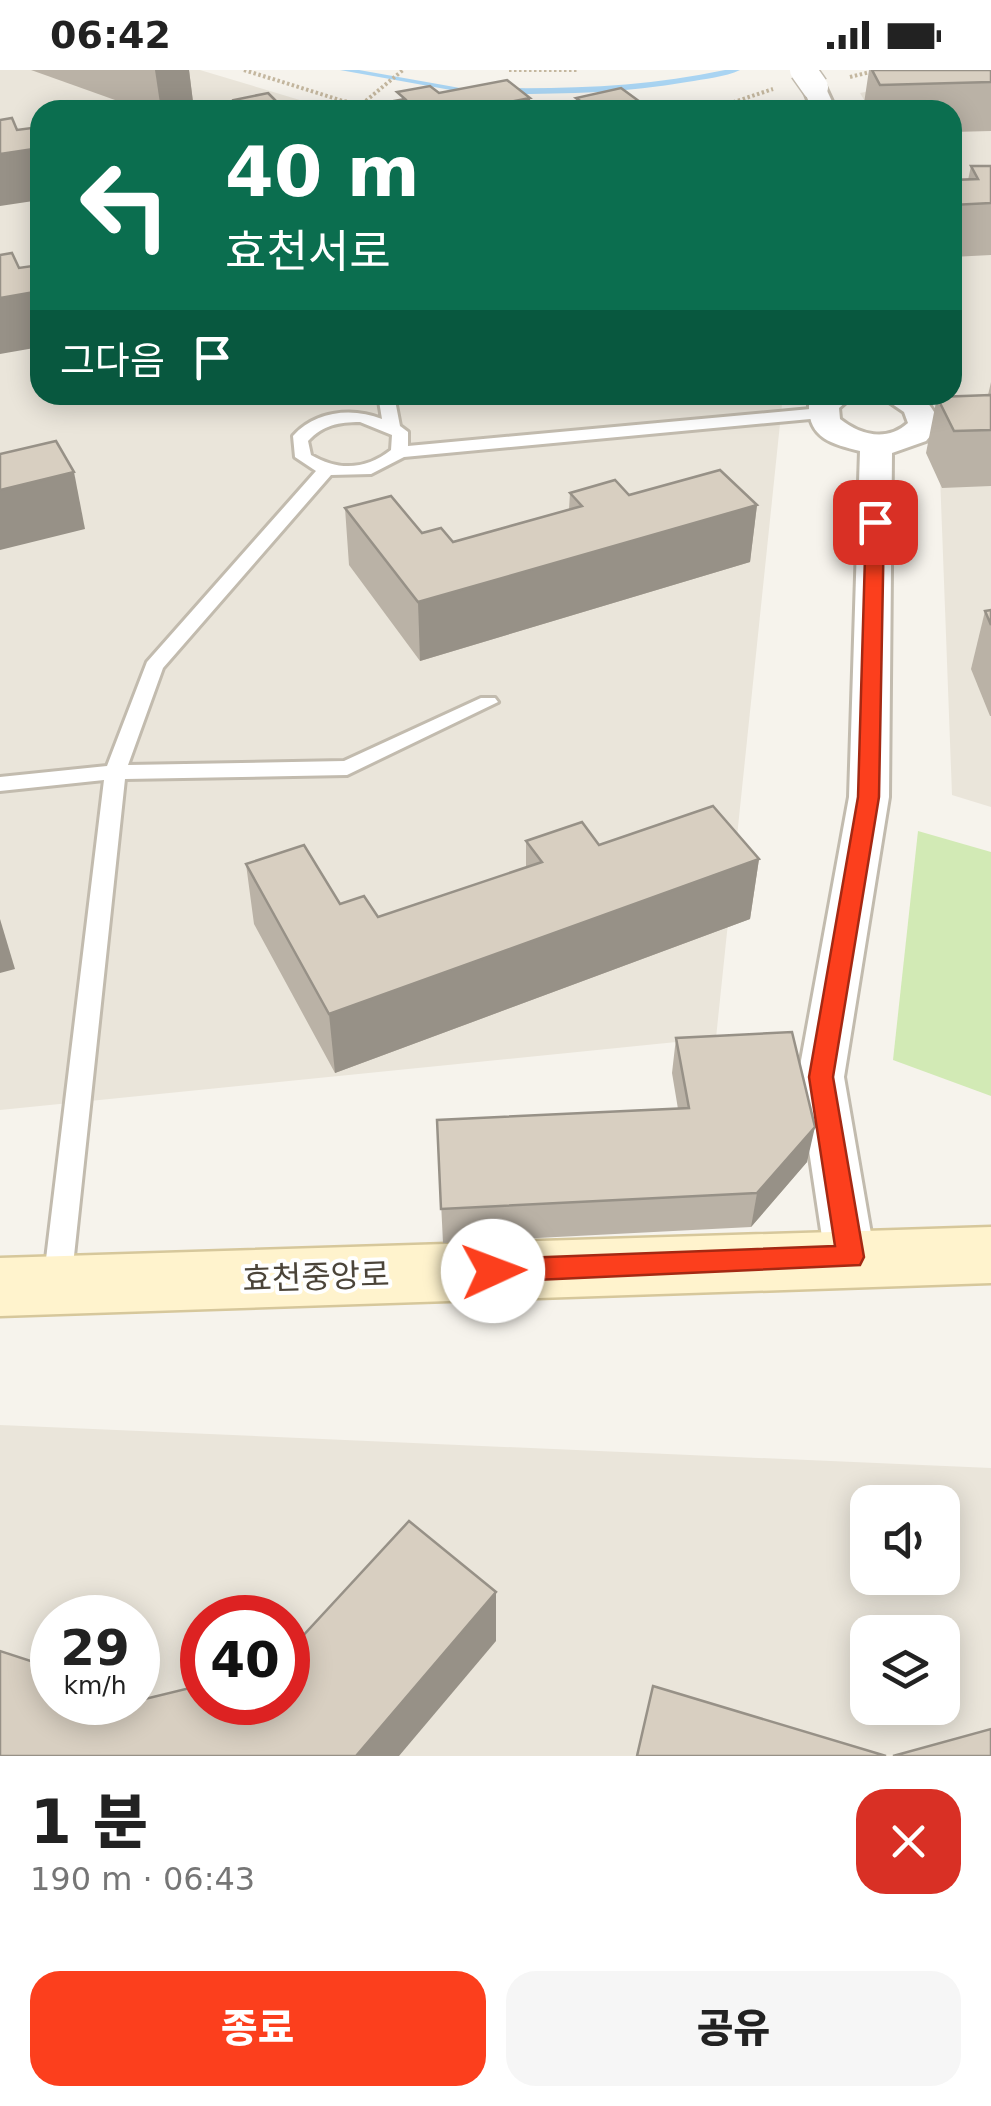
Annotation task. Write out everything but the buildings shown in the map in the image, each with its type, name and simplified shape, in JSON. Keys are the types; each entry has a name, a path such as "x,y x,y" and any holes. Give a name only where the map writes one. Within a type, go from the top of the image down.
{"street":[{"path":"830,405 832,430 876,444 894,443 919,433 932,413 912,405"},
{"path":"850,1257 821,1077 869,797 876,444"},
{"name":"효천중앙로","path":"28,1287 991,1255"}],"lane":[{"path":"388,405 392,426"},
{"path":"399,452 400,432 362,417 316,424 299,440 299,449 313,464 343,472 378,467 399,452 821,405"},
{"path":"28,1287 115,772 154,666 327,469"},
{"path":"0,784 115,772 346,768 488,702"}],"path":[{"path":"244,70 353,100"},
{"path":"367,100 402,70"},
{"path":"509,70 577,70"}],"shaded area":[{"path":"0,70 200,70 300,100 30,100 30,405 782,405 716,1038 0,1110"},
{"path":"991,70 991,807 952,795 937,405 962,405 962,100 864,100 860,93"},
{"path":"0,1425 991,1468 991,1756 0,1756"}],"green space":[{"path":"918,831 991,852 991,1096 893,1060"}],"waterway":[{"path":"344,70 473,91"},
{"path":"501,91 619,88 736,70"}],"route":[{"path":"493,1271 850,1257 821,1077 869,797 875,522"}]}
